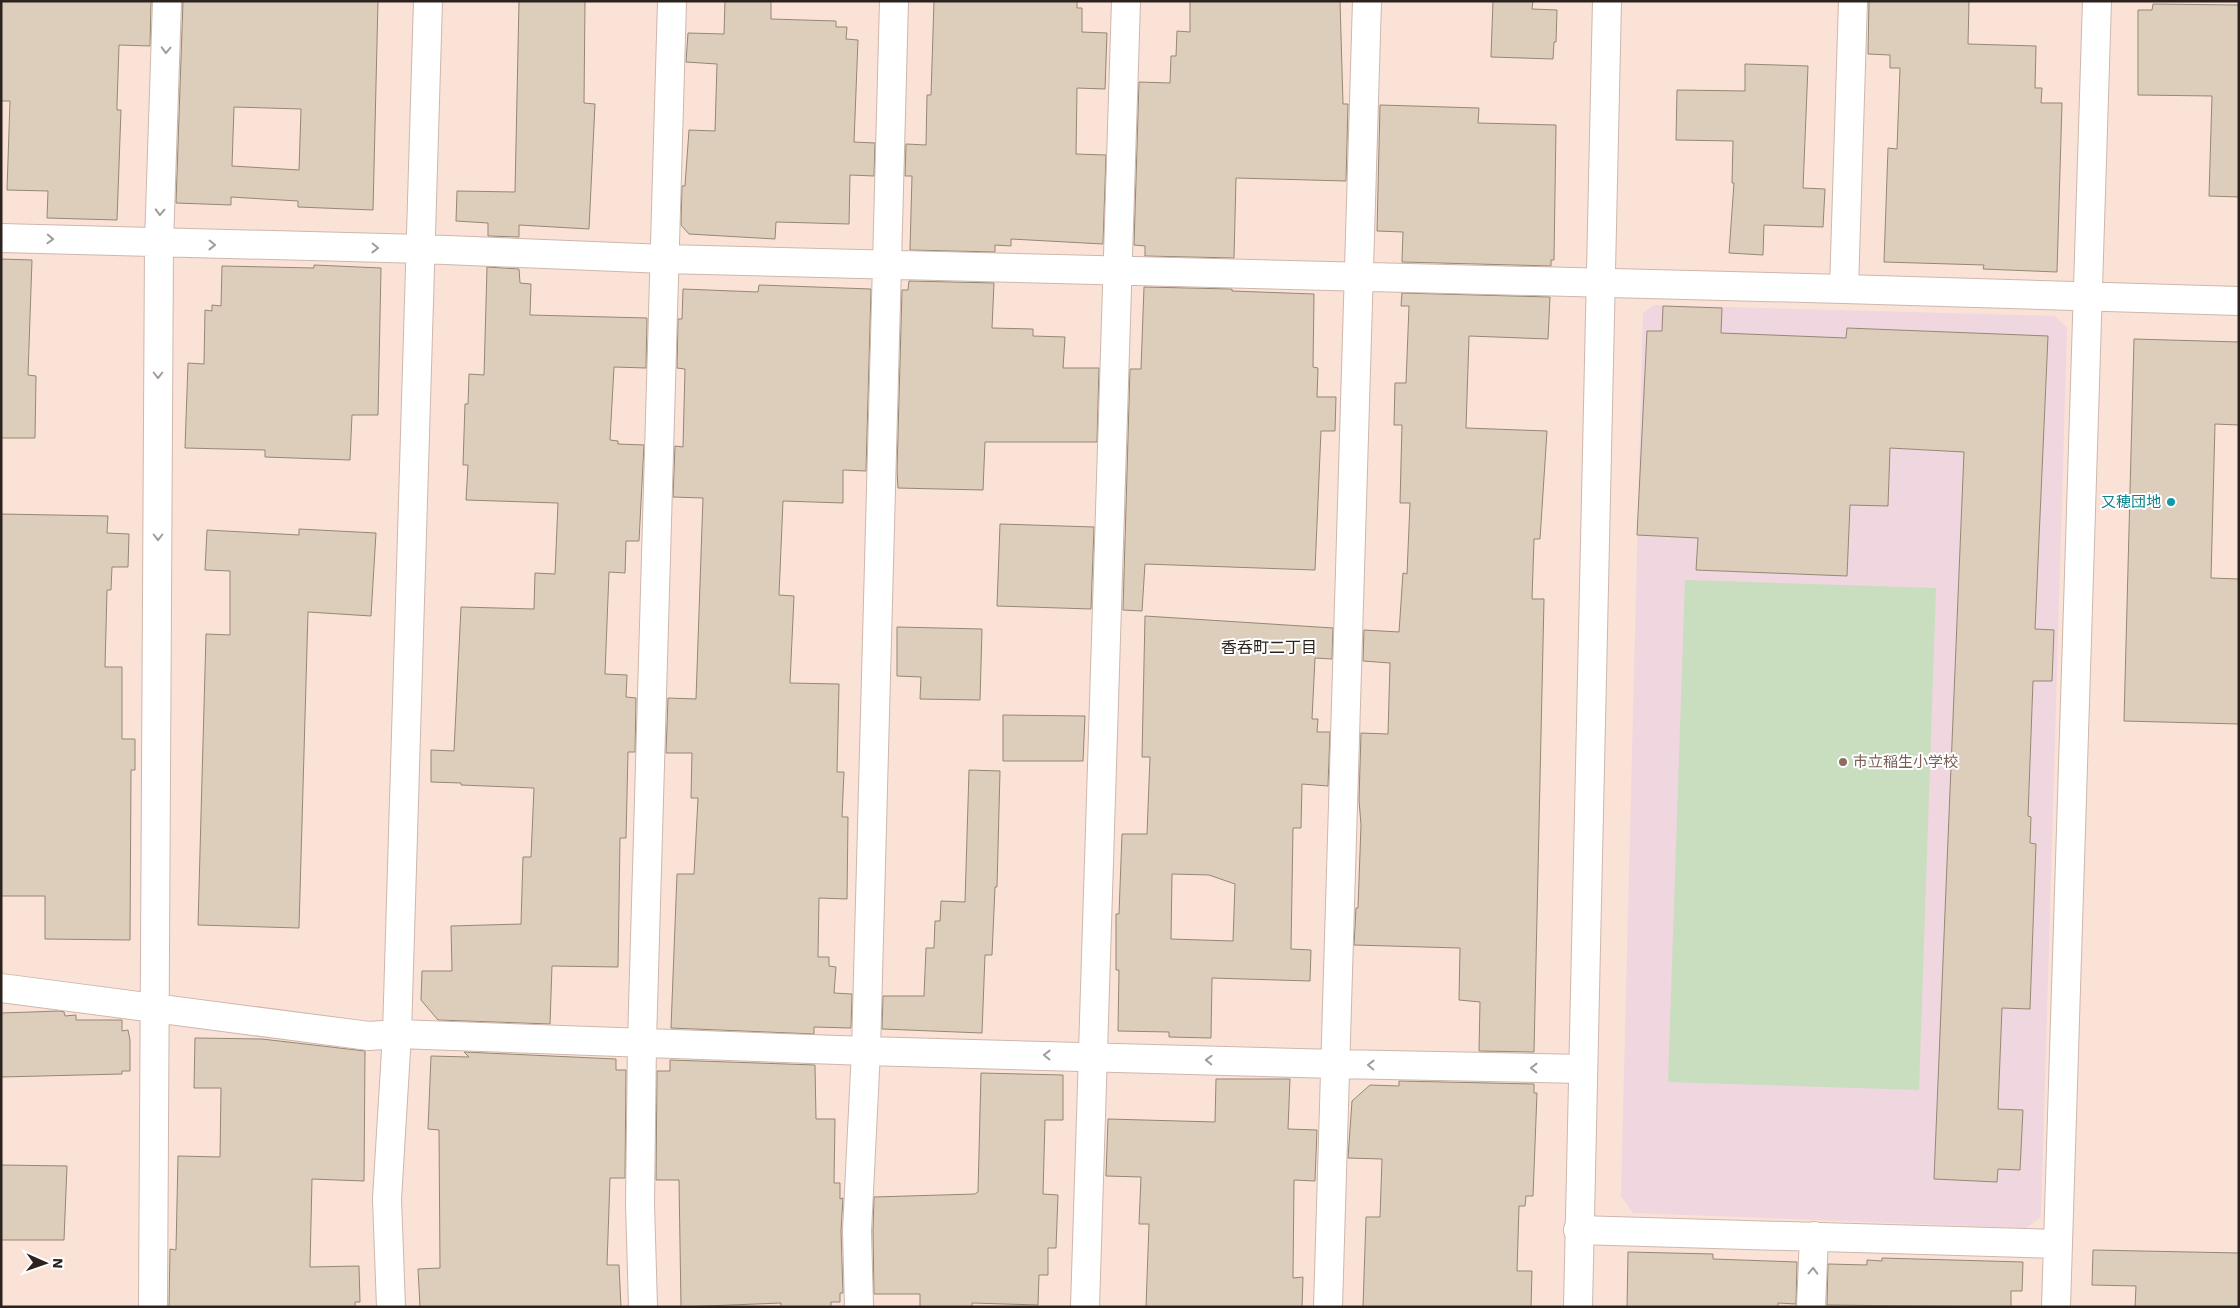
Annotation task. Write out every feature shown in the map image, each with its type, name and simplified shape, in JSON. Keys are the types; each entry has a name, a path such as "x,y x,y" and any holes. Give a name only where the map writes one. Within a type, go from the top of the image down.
{"street":[{"path":"153,1307 159,243 167,1"},
{"path":"391,1307 388,1199 397,1034 428,1"},
{"path":"643,1307 640,1203 642,1042 672,1"},
{"path":"859,1307 858,1231 866,1051 894,1"},
{"path":"1085,1307 1126,1"},
{"path":"1328,1307 1366,1"},
{"path":"1578,1307 1578,1230 1607,1"},
{"path":"1844,288 1852,1"},
{"path":"2056,1307 2097,1"},
{"path":"1,238 422,249 666,259 1359,278 1844,288 2239,301"},
{"path":"1,988 369,1036 397,1034 866,1051 1583,1069"},
{"path":"1578,1230 2058,1244"},
{"path":"1811,1307 1814,1236"}],"shaded area":[{"name":"市立稲生小学校","path":"1654,305 2055,316 2067,328 2041,1217 2026,1228 1633,1213 1621,1196 1643,313"}],"green space":[{"path":"1685,580 1936,588 1919,1090 1668,1082"}],"building":[{"path":"1,1 151,1 150,46 119,45 117,110 121,110 117,220 47,218 48,191 7,190 10,101 1,101"},
{"path":"183,1 378,1 373,210 298,207 298,201 231,197 231,205 176,203","holes":["234,107 301,109 299,170 232,166"]},
{"path":"519,1 585,1 584,103 595,104 589,229 519,225 519,237 488,236 488,223 456,221 457,191 515,192"},
{"path":"725,1 771,1 771,19 836,21 836,27 847,27 846,39 858,40 854,142 875,143 874,176 850,175 849,224 776,222 775,239 689,234 681,225 682,186 685,186 689,130 715,131 717,64 686,62 688,33 724,34"},
{"path":"934,1 1077,1 1077,8 1082,8 1082,32 1107,33 1105,89 1077,88 1076,154 1106,155 1103,244 1011,239 1011,246 995,245 995,252 910,250 912,176 905,176 906,144 926,145 927,95 931,95"},
{"path":"1190,1 1340,1 1343,104 1348,104 1346,181 1236,178 1234,258 1145,256 1145,246 1134,245 1139,82 1170,83 1171,56 1176,56 1177,31 1190,32"},
{"path":"1493,1 1533,1 1532,9 1557,10 1556,42 1554,42 1553,59 1491,57"},
{"path":"1869,1 1969,1 1968,44 2036,46 2035,88 2042,88 2041,103 2062,103 2057,272 1983,269 1984,265 1884,262 1888,148 1897,149 1900,68 1890,68 1890,55 1868,54"},
{"path":"2153,4 2239,5 2239,197 2209,196 2212,96 2138,95 2138,10 2152,10"},
{"path":"1745,64 1808,66 1803,188 1825,189 1823,227 1764,225 1763,255 1729,253 1734,183 1732,183 1733,141 1676,140 1677,90 1745,91"},
{"path":"1380,105 1479,108 1478,123 1556,125 1554,260 1551,260 1551,266 1402,262 1403,232 1377,231"},
{"path":"1,259 32,260 28,375 36,376 35,438 1,438"},
{"path":"314,265 381,268 378,415 352,415 350,460 265,457 265,450 185,448 188,363 204,364 205,310 212,311 212,305 221,306 222,266 314,268"},
{"path":"487,267 519,269 520,283 531,284 530,315 647,318 646,368 614,367 610,440 618,441 618,444 644,445 639,541 626,541 625,573 609,572 605,674 627,675 626,697 636,698 635,752 628,752 626,838 620,838 618,967 552,966 550,1024 438,1020 421,1000 422,971 452,971 451,926 521,924 523,857 531,857 534,788 431,782 431,750 454,751 461,607 534,609 535,573 555,574 558,503 466,500 468,465 463,465 465,404 468,404 469,374 484,375"},
{"path":"909,281 994,283 992,328 1033,329 1033,336 1065,337 1063,368 1099,368 1097,442 985,442 983,490 898,488 902,290 908,290"},
{"path":"759,285 871,289 866,471 843,470 843,503 783,501 779,595 794,596 790,683 839,684 837,772 844,772 842,817 848,817 847,899 819,898 818,957 829,957 829,966 836,967 834,993 852,994 851,1028 814,1027 814,1034 671,1028 677,874 694,874 698,798 691,798 692,753 666,753 668,698 696,699 703,498 673,497 675,446 683,447 685,369 677,368 678,319 682,319 683,289 758,292"},
{"path":"1144,287 1232,289 1232,291 1314,294 1313,367 1318,368 1317,397 1336,397 1335,431 1321,431 1315,570 1145,564 1142,611 1123,610 1130,369 1141,369"},
{"path":"1402,293 1550,297 1548,339 1469,336 1466,428 1547,431 1540,539 1534,539 1532,599 1544,599 1534,1052 1479,1051 1480,1002 1459,1000 1460,948 1354,945 1356,908 1358,908 1361,825 1359,800 1361,733 1388,734 1390,663 1363,661 1364,630 1399,632 1403,573 1407,574 1410,503 1400,503 1402,425 1394,425 1395,383 1406,383 1409,306 1401,306"},
{"path":"1663,306 1722,308 1721,333 1846,338 1847,328 2048,336 2035,629 2054,630 2052,681 2033,681 2028,816 2031,817 2030,843 2036,844 2030,1009 2002,1008 1998,1109 2023,1110 2020,1170 1998,1169 1997,1182 1934,1179 1964,452 1890,448 1888,506 1850,505 1847,576 1696,570 1698,538 1637,535 1647,331 1662,331"},
{"name":"又穂団地","path":"2134,339 2239,342 2239,425 2215,424 2211,578 2239,579 2239,724 2124,721"},
{"path":"1,514 108,516 107,533 129,534 128,567 112,567 111,590 107,590 105,667 122,667 122,739 135,739 135,770 131,770 130,940 45,939 45,896 1,896"},
{"path":"1000,524 1094,527 1091,609 997,606"},
{"path":"299,529 376,533 371,616 308,612 299,928 198,925 206,634 230,635 230,571 205,570 207,530 299,535"},
{"path":"1145,616 1333,628 1332,659 1315,658 1312,719 1318,719 1317,732 1330,732 1328,786 1302,784 1301,828 1293,828 1291,949 1311,950 1310,981 1212,978 1211,1038 1169,1037 1169,1032 1118,1031 1119,970 1116,970 1116,914 1119,914 1122,834 1147,834 1150,757 1142,757","holes":["1172,874 1209,875 1235,884 1233,941 1171,939"]},
{"path":"897,627 982,629 980,700 920,699 921,677 897,676"},
{"path":"1003,715 1085,716 1083,761 1003,761"},
{"path":"969,770 1000,771 997,887 995,887 992,955 985,955 982,1033 882,1029 883,996 924,996 926,948 934,948 935,921 940,921 941,901 965,902"},
{"path":"64,1012 65,1016 76,1015 76,1020 122,1020 122,1031 128,1030 130,1040 130,1071 122,1071 122,1074 1,1077 1,1013"},
{"path":"195,1038 262,1039 365,1051 364,1181 312,1179 310,1267 359,1266 360,1302 355,1302 355,1307 169,1307 170,1249 176,1250 178,1156 220,1157 221,1088 194,1088"},
{"path":"464,1052 616,1059 616,1070 626,1070 625,1178 610,1178 607,1265 619,1265 621,1307 420,1307 418,1269 440,1268 439,1130 428,1129 431,1056 469,1057"},
{"path":"670,1060 815,1065 816,1119 835,1119 834,1183 840,1183 840,1199 843,1198 841,1231 843,1293 840,1293 840,1302 831,1302 831,1307 781,1307 781,1303 681,1307 679,1180 656,1180 657,1071 670,1071"},
{"path":"981,1073 1063,1075 1063,1120 1045,1120 1043,1194 1058,1195 1056,1248 1048,1248 1048,1275 1039,1275 1038,1305 972,1303 972,1307 920,1307 920,1294 874,1294 874,1197 975,1194 978,1192"},
{"path":"1216,1079 1290,1079 1288,1129 1317,1130 1315,1181 1294,1180 1293,1278 1303,1277 1302,1307 1146,1307 1149,1224 1139,1224 1141,1177 1106,1176 1108,1119 1215,1122"},
{"path":"1399,1081 1534,1084 1534,1093 1537,1093 1533,1196 1526,1196 1525,1206 1519,1206 1517,1271 1532,1271 1531,1307 1363,1307 1366,1217 1380,1217 1382,1159 1348,1158 1352,1101 1370,1085 1399,1086"},
{"path":"1,1165 67,1166 64,1240 1,1240"},
{"path":"2093,1250 2239,1253 2239,1307 2135,1307 2136,1286 2092,1285"},
{"path":"1628,1252 1713,1254 1713,1259 1797,1262 1796,1304 1778,1303 1778,1307 1627,1307"},
{"path":"1882,1258 2023,1262 2022,1291 2011,1291 2011,1307 1827,1305 1828,1264 1867,1265 1867,1260 1882,1261"}],"place":[{"name":"又穂団地","path":"2171,502"},
{"name":"市立稲生小学校","path":"1843,762"}],"district":[{"name":"香呑町二丁目","path":"1269,647"}]}
